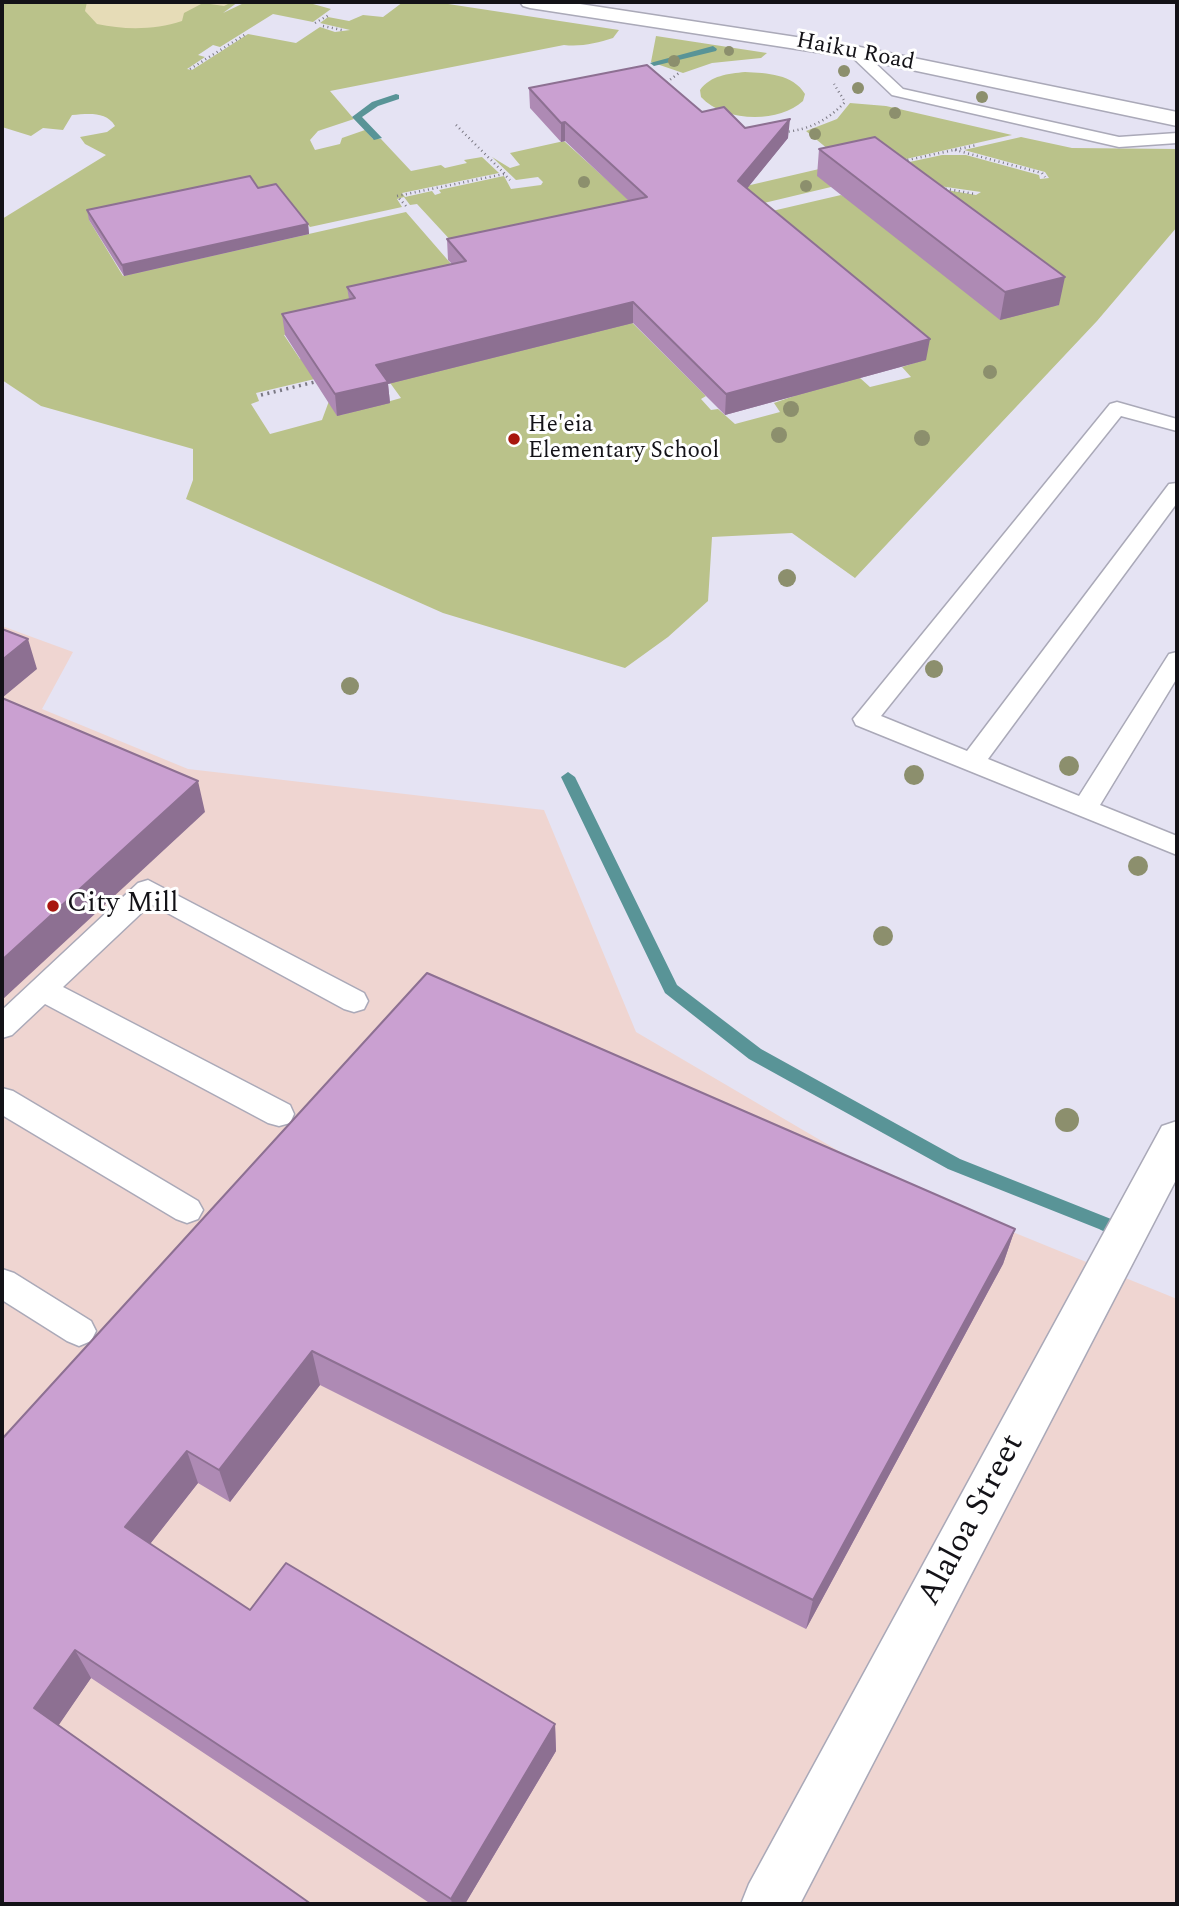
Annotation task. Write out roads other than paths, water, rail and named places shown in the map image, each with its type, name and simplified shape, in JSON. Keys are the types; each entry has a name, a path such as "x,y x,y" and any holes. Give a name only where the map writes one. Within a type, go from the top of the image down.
{"main road":[{"name":"Haiku Road","path":"530,2 855,52 1177,119"},
{"name":"Alaloa Street","path":"769,1904 1177,1138"}],"lane":[{"path":"855,52 898,92 1119,142 1177,138"},
{"path":"1177,425 1117,408 865,719 1177,846"},
{"path":"973,761 1177,489"},
{"path":"1085,808 1177,659"},
{"path":"2,1027 148,890 354,1001"},
{"path":"42,989 279,1114"},
{"path":"2,1100 187,1210"},
{"path":"2,1283 79,1331"}],"waterway":[{"path":"654,63 713,49"},
{"path":"377,138 357,117 375,104 396,97"},
{"path":"568,777 671,989 755,1054 954,1164 1105,1224"}],"place":[{"name":"He'eia Elementary School","path":"514,439"},
{"name":"City Mill","path":"53,906"}]}
